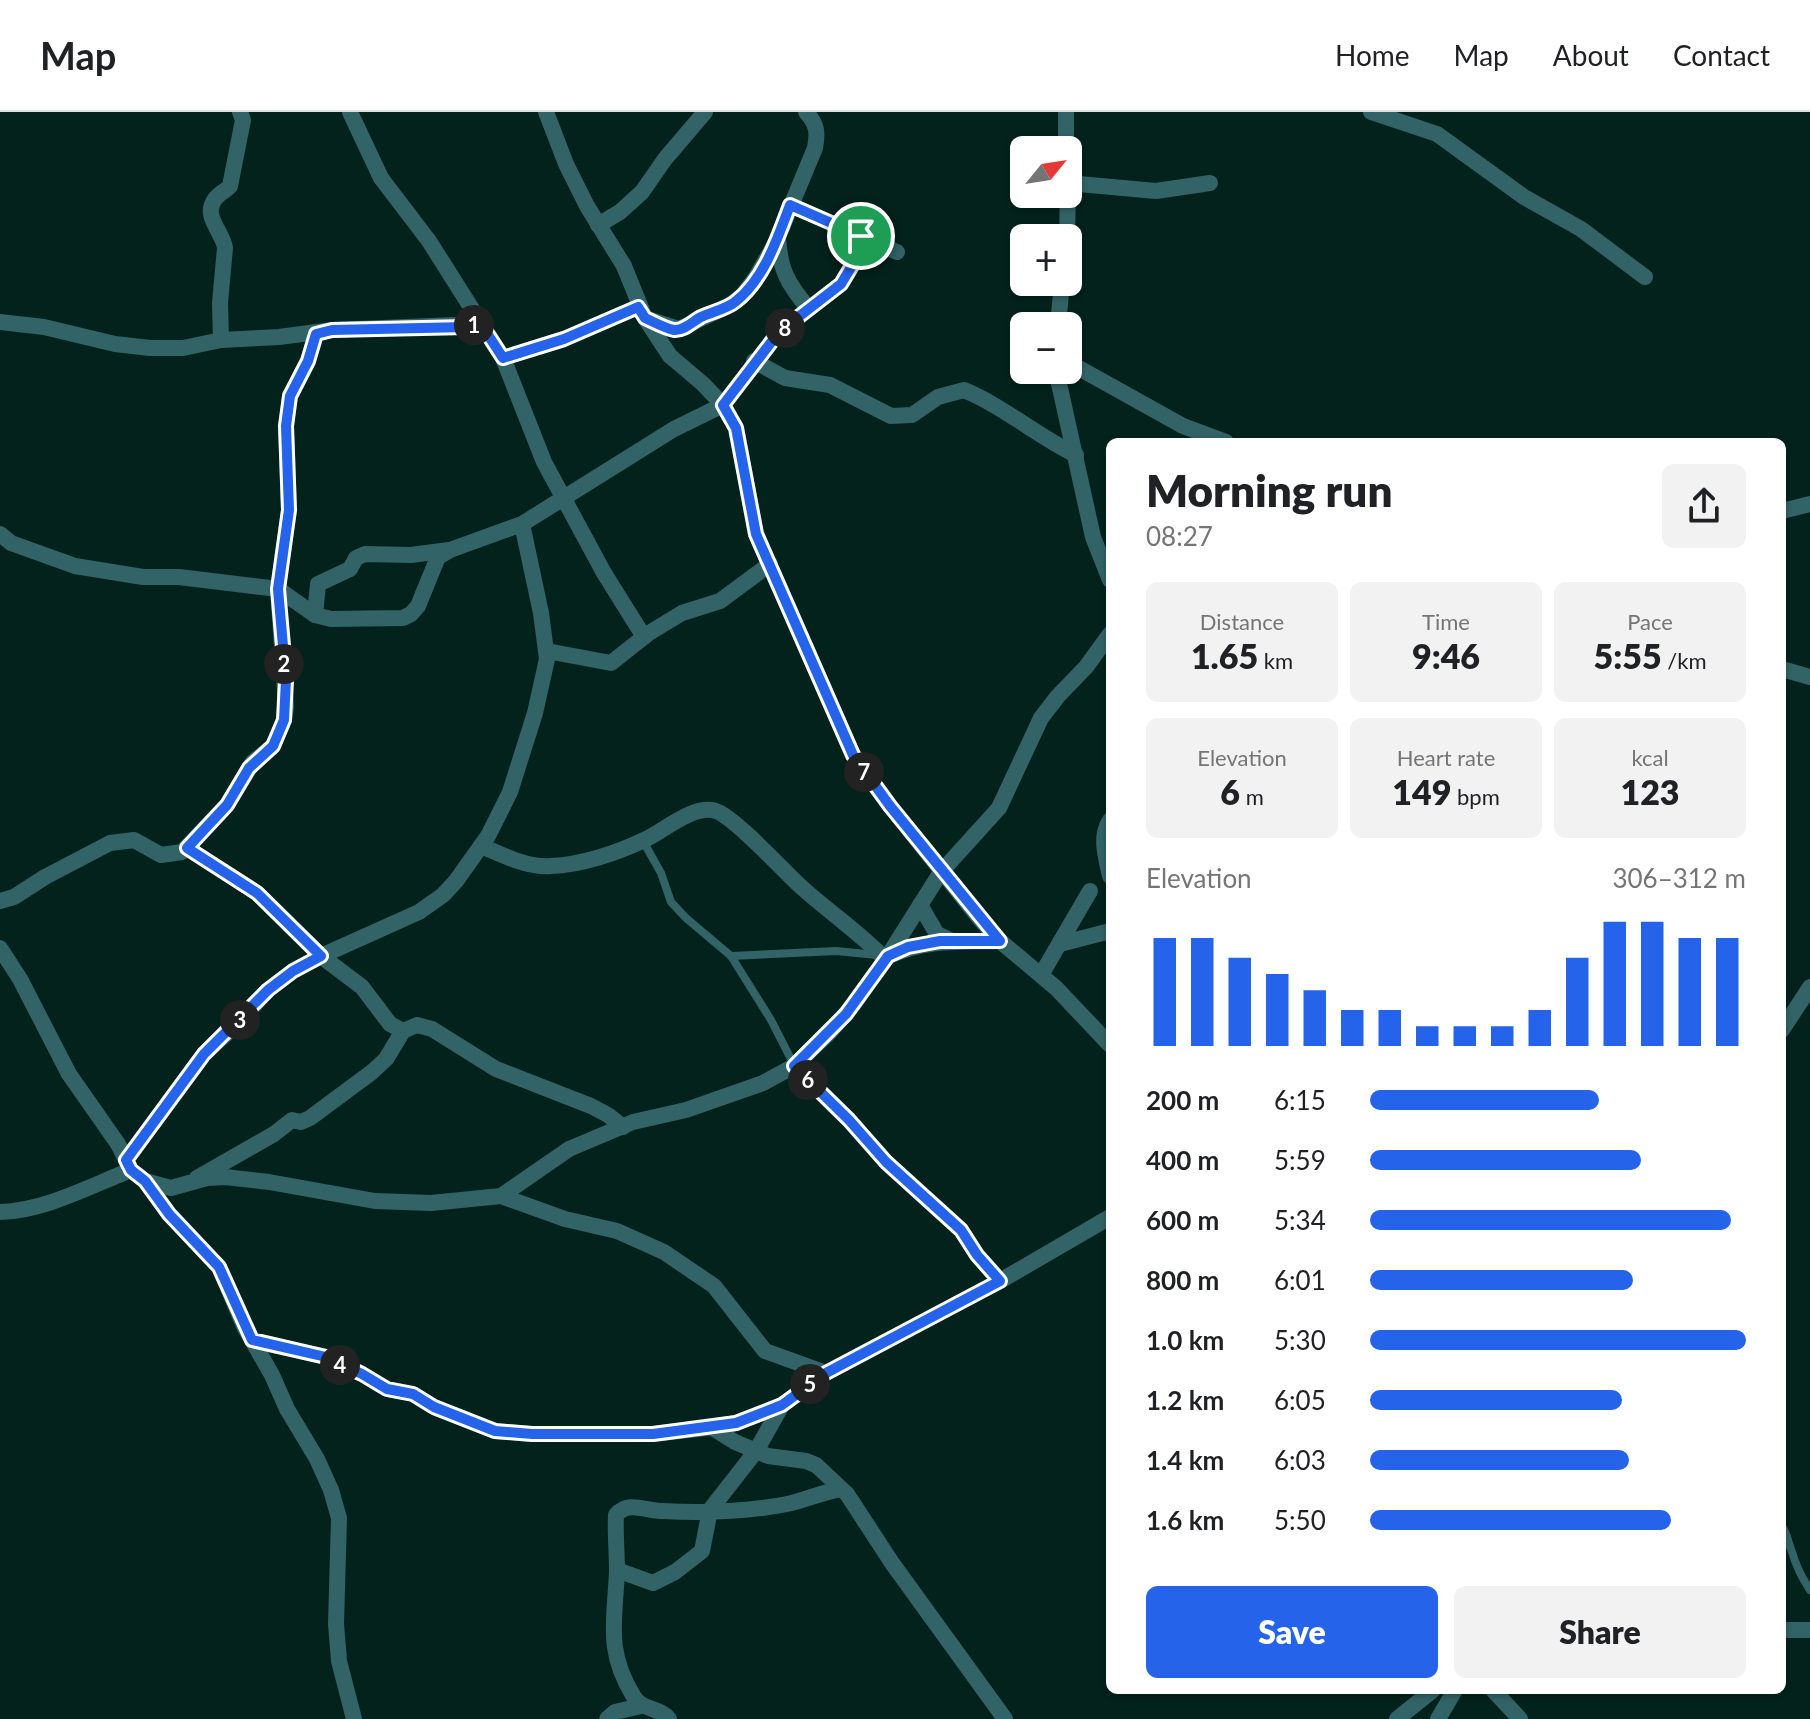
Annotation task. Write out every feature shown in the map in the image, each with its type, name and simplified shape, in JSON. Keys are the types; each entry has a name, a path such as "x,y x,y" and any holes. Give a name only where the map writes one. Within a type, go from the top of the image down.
{"street":[{"path":"221,340 220,303 225,243 212,221 211,212 216,197 230,186 243,120 240,112"},
{"path":"350,112 381,178 429,241 503,358 544,462 604,573 644,637"},
{"path":"546,112 566,164 624,266 642,312 670,356 723,405 736,428 756,534 853,755 941,872 1000,941 1041,975 1106,1041"},
{"path":"598,225 620,212 642,192 705,112"},
{"path":"503,358 642,312 679,329 730,305 742,296 756,277 778,235 815,148 818,133 806,112"},
{"path":"1066,112 1066,136"},
{"path":"1378,114 1437,134 1524,197 1581,229 1645,277"},
{"path":"1082,186 1156,191 1210,183"},
{"path":"790,205 897,252"},
{"path":"778,235 780,260 788,282 809,309"},
{"path":"0,534 11,543 75,566 143,577 179,577 278,589 315,615 331,619 387,620 411,614 423,598 438,557 522,524 674,429 723,405 779,332 841,284 868,239"},
{"path":"0,322 44,327 115,344 150,348 183,348 221,340 316,334 343,329 389,330 481,324"},
{"path":"0,901 14,897 110,843 134,840 167,855 182,852 227,805 249,768 273,746 284,720 286,680 278,589 289,510 286,426 290,396 308,361 316,334"},
{"path":"754,361 785,378 830,385 891,416 912,415 938,397 964,390 1076,455"},
{"path":"1082,370 1183,426 1215,438"},
{"path":"1059,384 1093,537 1106,570"},
{"path":"1786,510 1810,504"},
{"path":"0,1212 47,1203 128,1165 204,1054 268,990 293,971 321,956 419,912 443,895 481,846 501,814 510,792 535,713 547,651 522,524"},
{"path":"315,615 318,584 350,569 361,555 411,555 450,550"},
{"path":"547,651 611,663 682,613 720,601 770,564"},
{"path":"501,1196 569,1149 623,1127 686,1110 763,1083 794,1066 846,1014 941,872 999,808 1041,718 1106,640"},
{"path":"1786,670 1810,677"},
{"path":"481,846 513,859 549,867 580,862 643,841 704,810 721,813 813,897 885,957"},
{"path":"1106,830 1103,837 1106,854"},
{"path":"187,848 257,893 321,956 362,987 386,1020 403,1031"},
{"path":"1041,975 1090,891"},
{"path":"920,905 937,934 951,941"},
{"path":"1060,944 1106,932"},
{"path":"885,957 908,947 951,941 1000,941"},
{"path":"0,948 20,979 69,1074 128,1165 219,1267 287,1409 317,1459 337,1504 339,1518 336,1624 339,1661 354,1719"},
{"path":"1786,1024 1810,987"},
{"path":"193,1181 274,1134 292,1120 306,1120 326,1107 386,1059 403,1031 417,1025 432,1029 496,1069 591,1106 623,1127"},
{"path":"794,1066 886,1162 961,1230 977,1255 1000,1281"},
{"path":"145,1181 171,1188 193,1181 225,1177 375,1201 431,1203 501,1196 565,1219 617,1231 664,1252 714,1286 765,1351 826,1373"},
{"path":"252,1340 326,1357 387,1389 413,1394 434,1407 495,1431 653,1434 711,1427 736,1423 782,1405 826,1373 1000,1281 1106,1219"},
{"path":"617,1570 653,1583 684,1567 702,1551 710,1510 756,1451 782,1405"},
{"path":"711,1427 735,1442 768,1456 816,1465 841,1489 1005,1719"},
{"path":"641,1706 623,1675 614,1646 612,1615 617,1570 616,1515 624,1507 662,1511 781,1505 841,1489"},
{"path":"1786,1630 1810,1630"},
{"path":"1397,1719 1428,1694"},
{"path":"1438,1719 1453,1694"},
{"path":"1498,1694 1520,1719"},
{"path":"607,1719 615,1712 641,1706 663,1712 669,1719"}],"lane":[{"path":"643,841 676,909 731,956 771,1020 794,1066"},
{"path":"731,956 836,951 885,957"},
{"path":"1786,1532 1790,1549 1810,1590"}],"route":[{"path":"790,205 861,236 868,239 841,284 779,332 723,405 736,428 756,534 853,755 941,872 1000,941 940,941 908,947 888,956 846,1014 794,1066 886,1162 961,1230 977,1255 1000,1281 826,1373 782,1405 736,1423 653,1434 495,1431 434,1407 413,1394 387,1389 326,1357 252,1340 219,1267 169,1214 126,1160 204,1054 268,990 293,971 321,956 257,893 187,848 227,805 253,762 273,746 284,720 286,680 278,589 289,510 286,426 292,389 308,361 316,334 332,330 467,327 481,324 503,358 564,339 638,307 645,318 674,330 730,305 742,296 776,242 790,205"}]}
